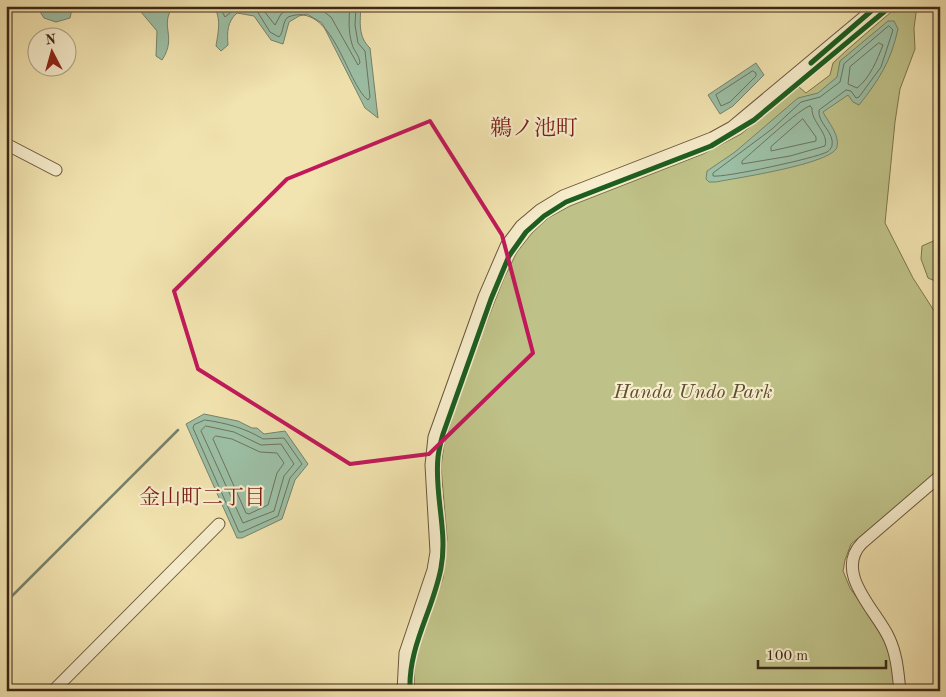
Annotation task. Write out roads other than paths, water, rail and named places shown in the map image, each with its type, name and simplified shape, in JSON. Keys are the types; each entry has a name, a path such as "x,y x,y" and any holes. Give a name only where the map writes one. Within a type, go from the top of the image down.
{"street":[{"path":"403,691 405,654 433,570 436,552 431,465 434,437 484,297 506,246 521,226 540,210 563,196 712,138 732,127 877,6"},
{"path":"6,144 56,170"},
{"path":"900,691 892,645 855,582 852,562 855,551 862,543 940,476"},
{"path":"54,691 219,524"}],"water":[{"path":"26,6 83,6 72,9 70,18 56,22 44,18 37,7"},
{"path":"136,6 174,6 168,19 168,44 162,60 156,56 157,31"},
{"path":"213,6 361,6 361,29 363,39 370,48 378,118 365,108 322,23 307,14 299,16 289,22 283,44 271,40 254,16 237,13 231,20 228,28 228,45 221,51 216,46 218,15"},
{"path":"888,21 894,21 898,29 888,61 873,87 859,105 853,102 848,95 823,112 837,138 837,147 831,153 819,159 762,174 716,182 709,182 706,179 707,171 735,152 798,98 818,93 837,77 840,61"},
{"path":"756,63 764,75 733,106 720,114 708,95"},
{"path":"204,414 238,421 252,428 257,428 264,434 285,431 308,464 295,480 282,519 242,538 237,538 186,424"}],"waterway":[{"path":"6,602 178,430"}],"district":[{"name":"鵜ノ池町","path":"534,129"},
{"name":"金山町二丁目","path":"202,498"}],"park label":[{"name":"Handa Undo Park","path":"693,393"}]}
